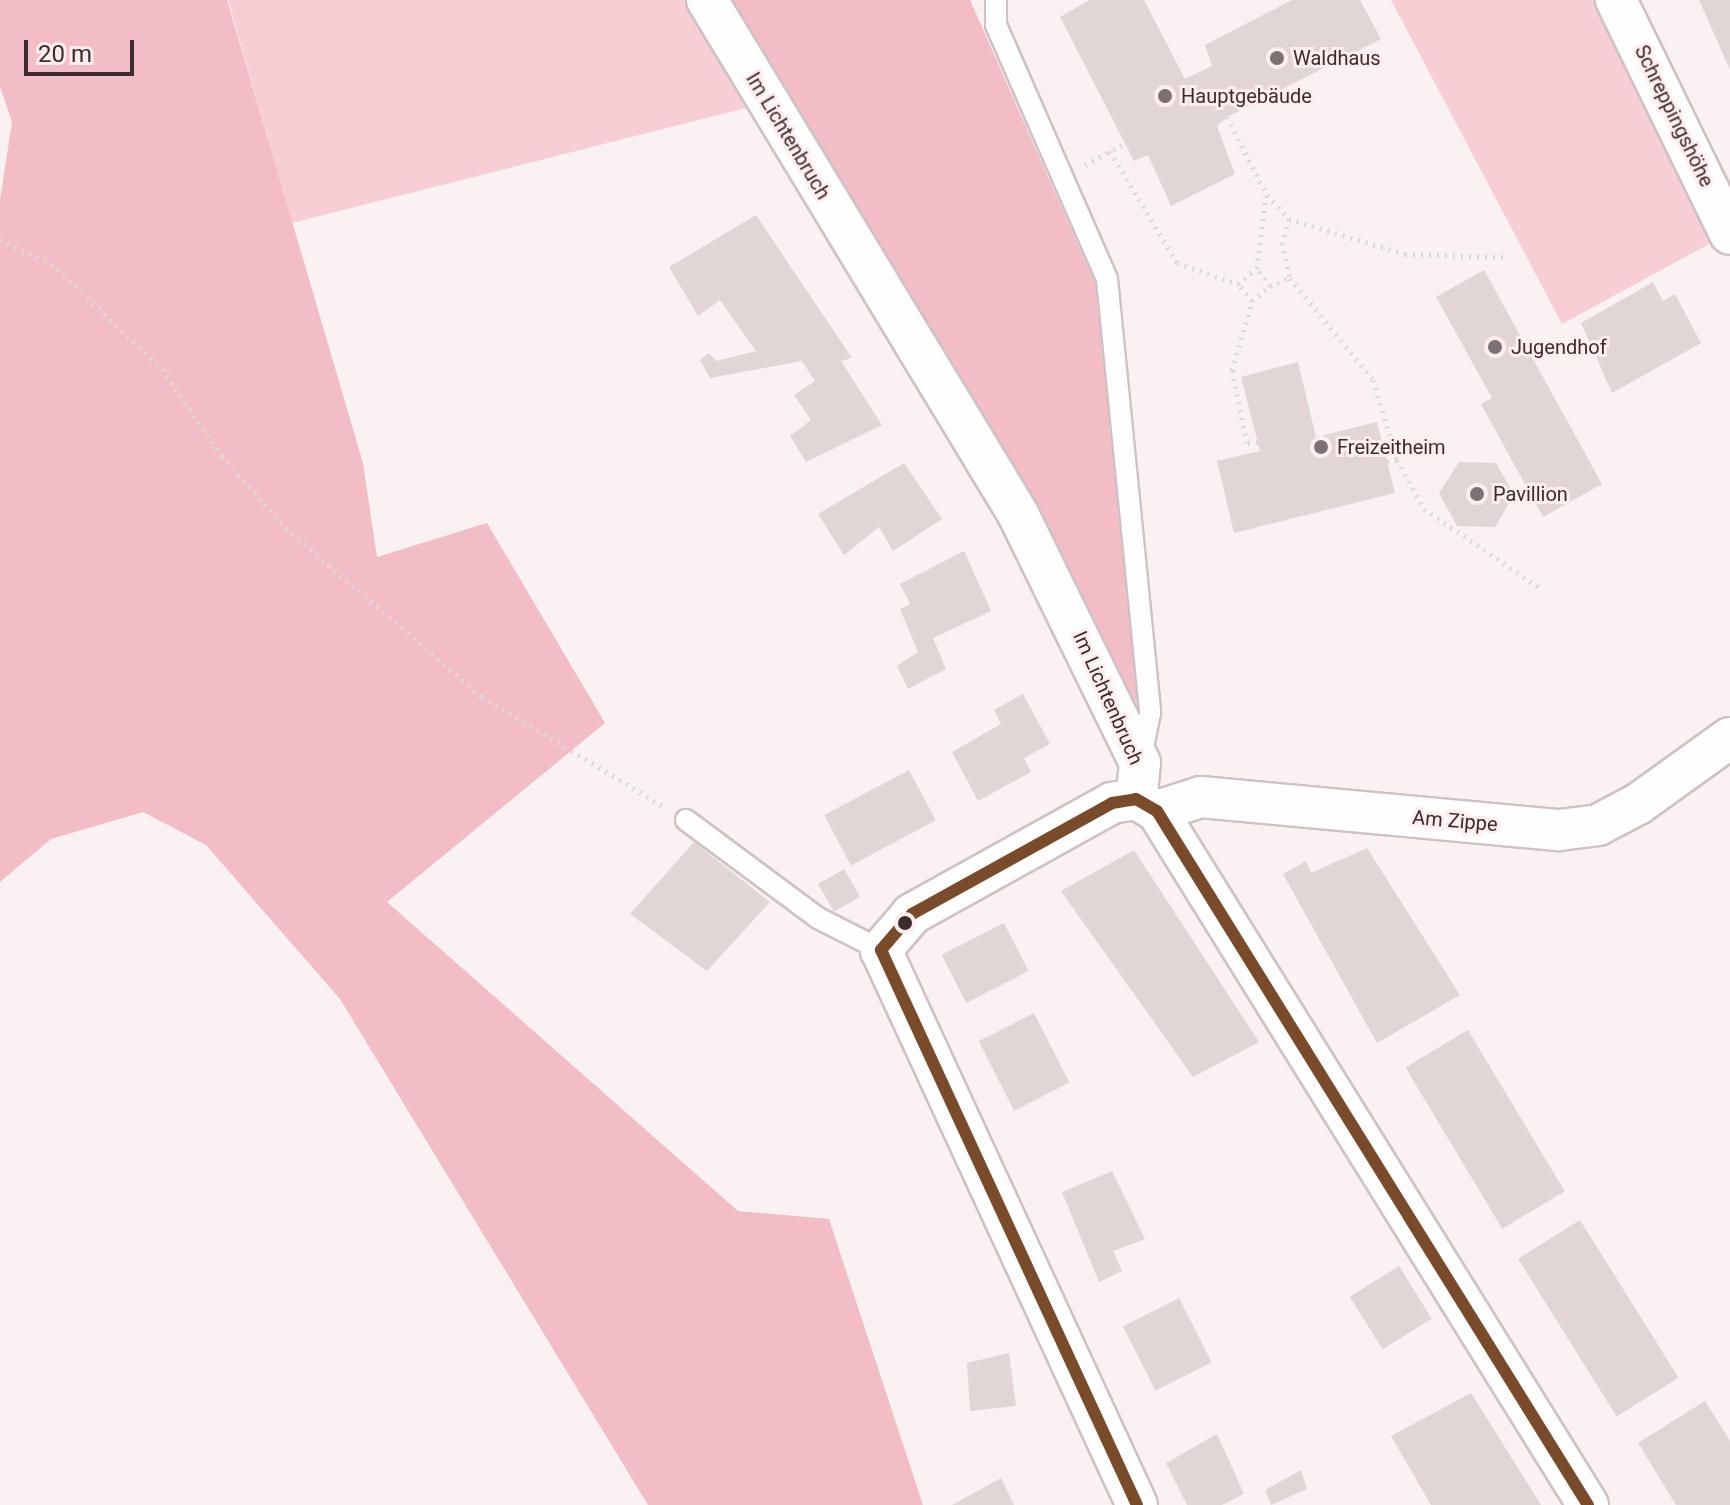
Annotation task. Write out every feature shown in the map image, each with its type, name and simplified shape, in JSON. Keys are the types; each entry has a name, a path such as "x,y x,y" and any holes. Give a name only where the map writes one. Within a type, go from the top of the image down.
{"street":[{"name":"Im Lichtenbruch","path":"707,0 1018,514 1144,791 1588,1505"},
{"name":"Schreppingshöhe","path":"1616,0 1730,234"},
{"name":"Am Zippe","path":"881,950 912,914 1112,803 1144,791 1572,828 1598,825 1638,804 1730,738"},
{"path":"881,950 1137,1505"}],"lane":[{"path":"996,0 996,25 1107,279 1150,713 1144,791"},
{"path":"686,820 818,918 881,950"}],"path":[{"path":"1227,117 1267,195 1289,219 1405,254 1504,257"},
{"path":"1064,177 1126,143"},
{"path":"1110,151 1177,263 1238,284 1252,301"},
{"path":"1238,284 1257,268 1267,195"},
{"path":"1289,219 1282,243 1290,278 1373,380 1397,460 1424,509 1540,588"},
{"path":"0,240 63,275 162,369 222,456 286,528 482,697 686,820"},
{"path":"1257,268 1270,286"},
{"path":"1258,442 1247,443 1232,370 1252,301 1270,286 1290,278"},
{"path":"1387,462 1397,460"}],"shaded area":[{"path":"0,0 227,0 363,463 377,557 487,523 605,723 387,902 738,1211 829,1219 923,1505 648,1505 340,999 206,845 143,812 51,839 0,882 0,200 12,122 0,87"},
{"path":"228,0 684,0 750,107 292,223"},
{"path":"724,0 970,0 1095,283 1141,711"},
{"path":"1391,0 1604,0 1722,237 1562,324"}],"building":[{"name":"Hauptgebäude","path":"1090,0 1144,0 1185,79 1212,66 1205,45 1292,0 1360,0 1381,39 1227,117 1217,126 1235,174 1171,206 1148,155 1134,161 1060,17"},
{"path":"1699,0 1730,0 1730,70"},
{"path":"756,215 852,358 841,361 882,425 806,462 790,436 811,420 794,395 815,381 802,361 710,378 700,360 709,353 716,361 756,351 720,300 698,316 669,267"},
{"name":"Jugendhof","path":"1484,270 1602,484 1543,517 1481,404 1492,398 1436,297"},
{"path":"1653,282 1663,301 1675,294 1701,343 1612,393 1581,323"},
{"name":"Freizeitheim","path":"1298,362 1316,437 1377,422 1395,493 1234,533 1217,461 1260,451 1241,377"},
{"name":"Pavillion","path":"1459,462 1496,463 1514,495 1495,527 1457,526 1439,493"},
{"path":"904,463 942,519 893,551 879,527 844,555 818,514"},
{"path":"964,551 991,611 933,638 946,669 908,689 897,666 918,652 900,609 910,604 900,584"},
{"path":"1023,694 1050,744 1024,758 1031,772 978,801 952,752 1001,724 994,710"},
{"path":"909,770 936,820 851,865 824,815"},
{"path":"694,842 770,902 707,971 630,914"},
{"path":"1367,848 1460,995 1377,1043 1283,874 1306,861 1311,873"},
{"path":"1134,850 1259,1042 1193,1077 1061,891"},
{"path":"844,869 860,897 834,912 818,884"},
{"path":"1004,923 1029,971 966,1003 942,955"},
{"path":"1034,1013 1069,1082 1014,1111 979,1041"},
{"path":"1468,1030 1565,1191 1502,1229 1405,1068"},
{"path":"1112,1171 1145,1239 1113,1251 1122,1271 1099,1282 1062,1192"},
{"path":"1580,1220 1679,1378 1617,1416 1518,1259"},
{"path":"1399,1266 1432,1319 1383,1349 1350,1297"},
{"path":"1179,1298 1212,1362 1156,1391 1123,1327"},
{"path":"1009,1353 1016,1406 970,1411 967,1363"},
{"path":"1471,1393 1541,1505 1431,1505 1391,1436"},
{"path":"1705,1401 1730,1441 1730,1505 1676,1505 1638,1443"},
{"path":"1217,1434 1244,1494 1222,1505 1187,1505 1166,1463"},
{"path":"1301,1470 1307,1489 1271,1505 1265,1490"},
{"path":"1001,1478 1014,1505 952,1505"}],"transit line":[{"path":"1136,799 1157,811 1588,1505"},
{"path":"881,950 912,914 1112,803 1136,799"},
{"path":"881,950 1137,1505"}],"place":[{"name":"Waldhaus","path":"1277,58"},
{"name":"Hauptgebäude","path":"1165,96"},
{"name":"Jugendhof","path":"1495,347"},
{"name":"Freizeitheim","path":"1321,447"},
{"name":"Pavillion","path":"1477,494"}]}
